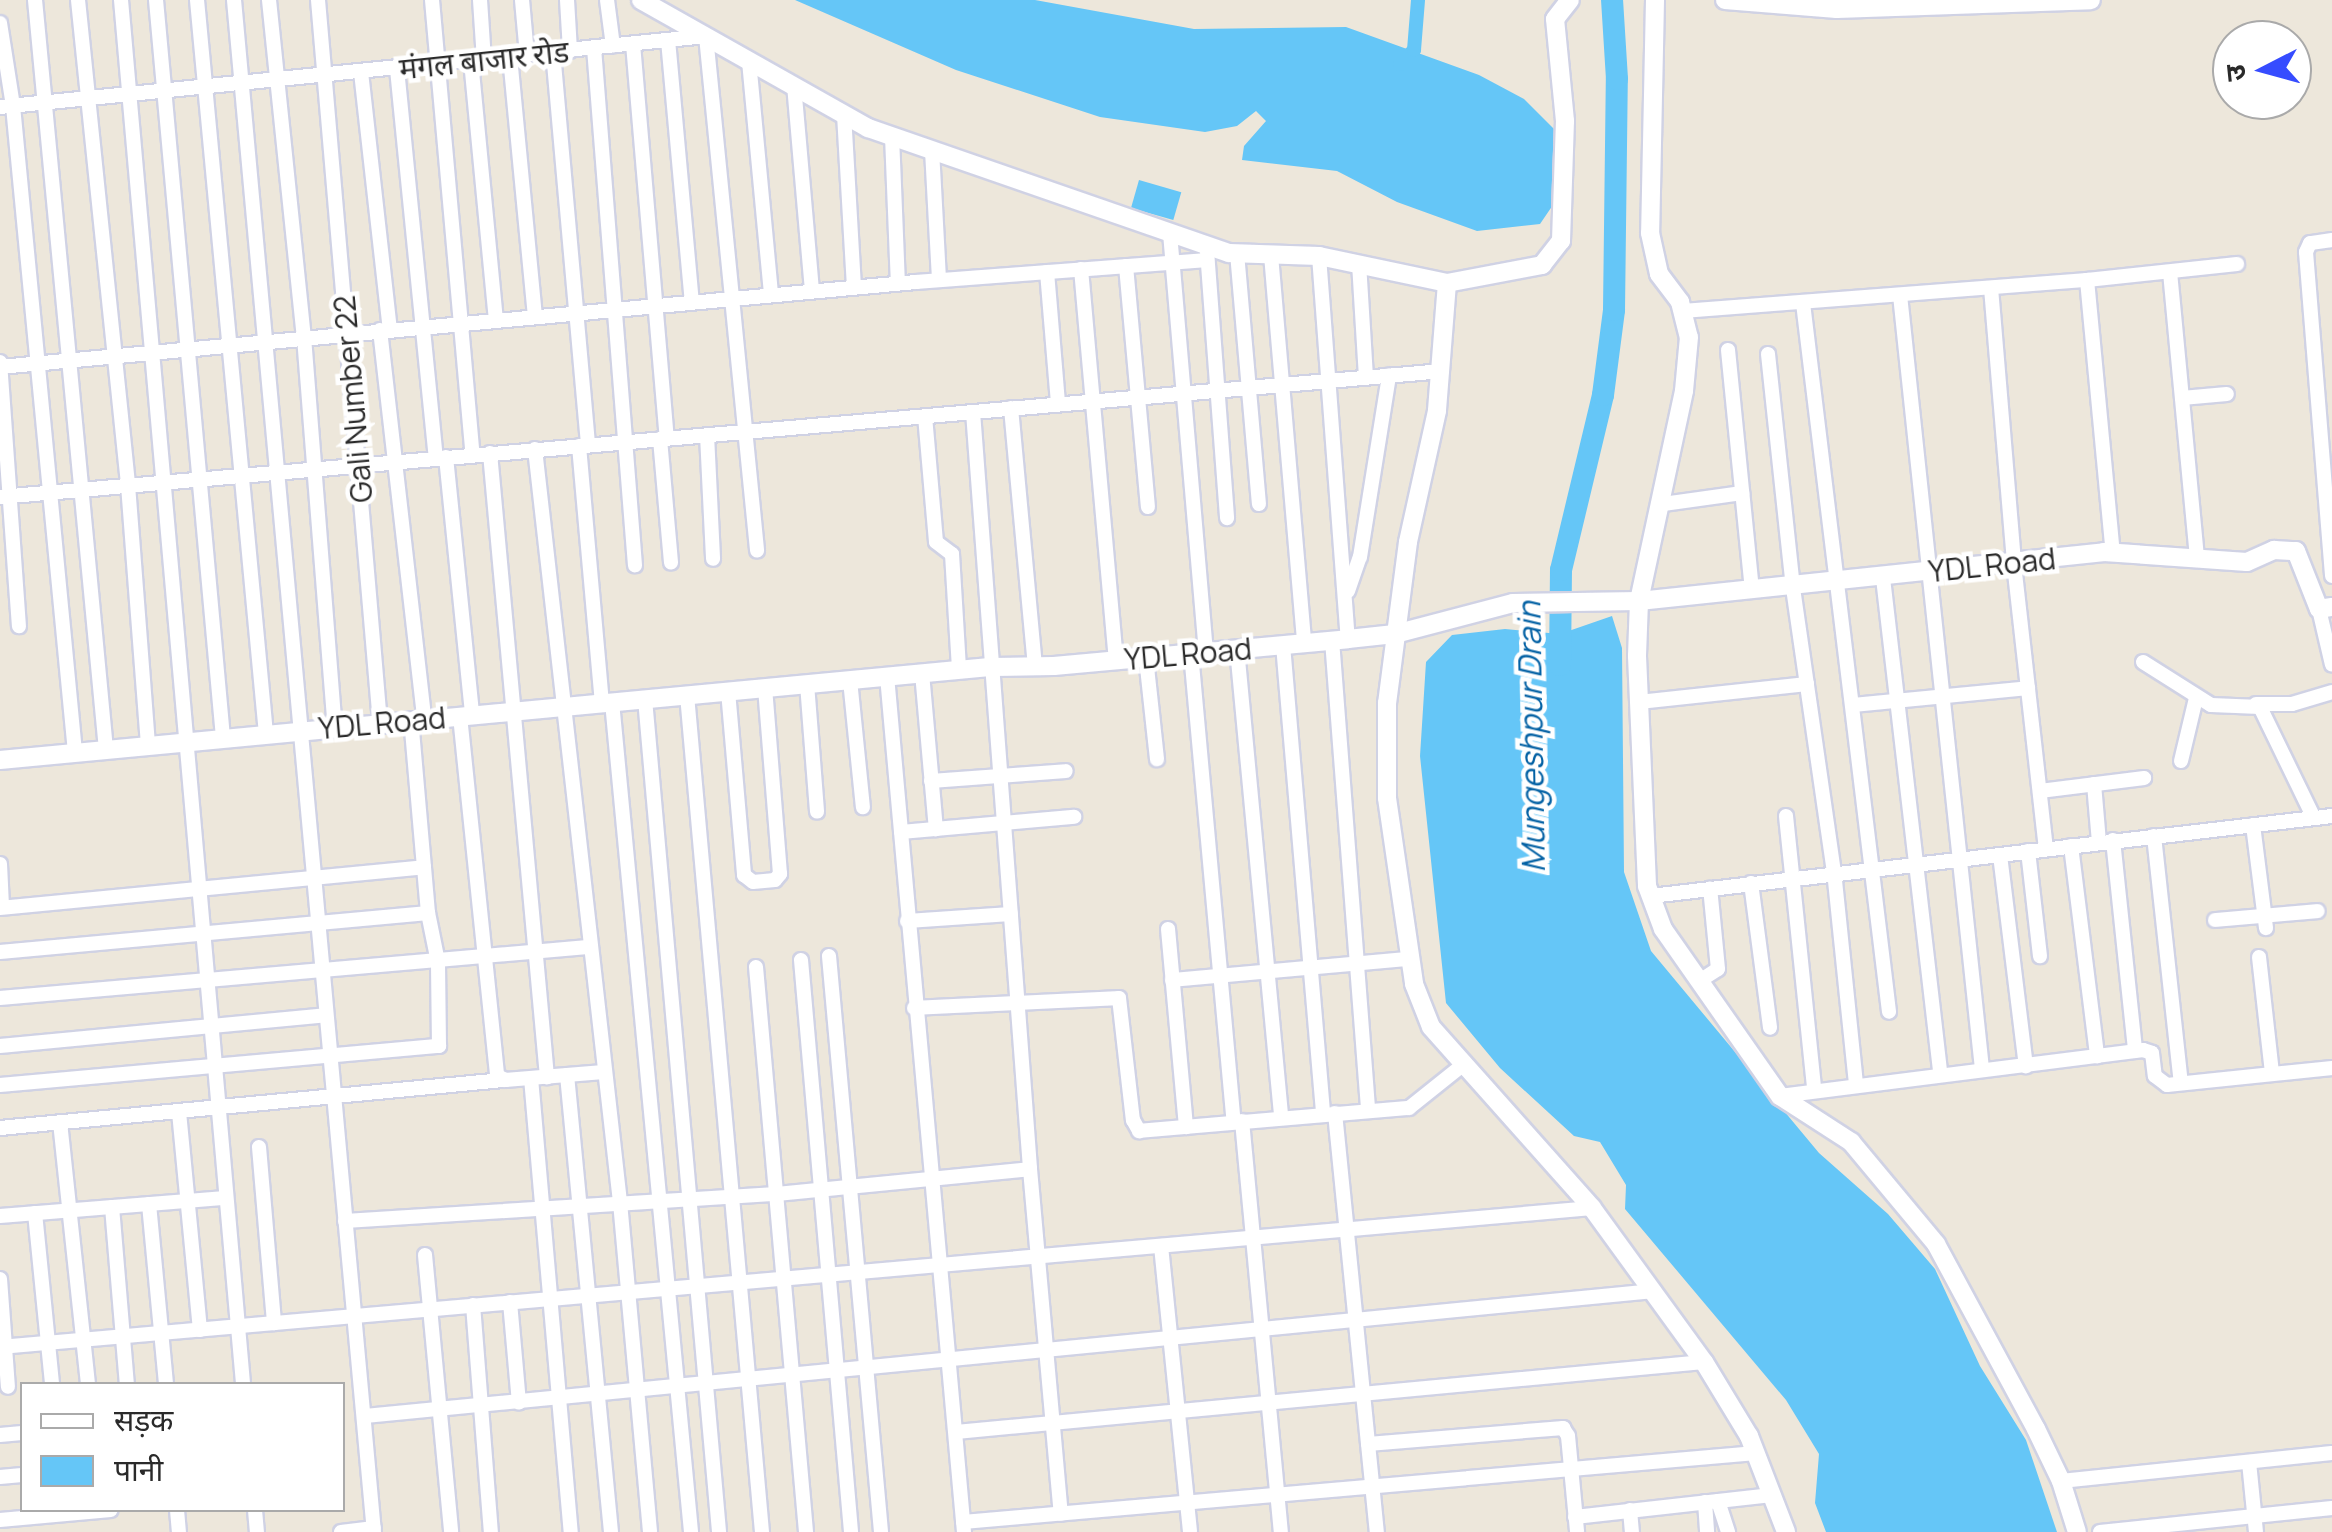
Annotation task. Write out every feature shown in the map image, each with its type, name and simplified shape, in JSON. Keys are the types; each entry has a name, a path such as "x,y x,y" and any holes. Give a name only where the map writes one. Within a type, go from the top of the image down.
{"street":[{"path":"36,0 73,359 106,750"},
{"path":"78,0 128,485 148,746"},
{"path":"121,0 243,1382"},
{"path":"156,0 223,738"},
{"path":"198,0 266,734"},
{"path":"234,0 374,1530 341,1532"},
{"path":"269,0 304,336 335,728"},
{"name":"Gali Number 22","path":"318,0 380,724"},
{"path":"432,0 473,454"},
{"path":"480,0 478,60 496,320"},
{"path":"522,0 527,55"},
{"path":"567,0 570,50"},
{"path":"607,0 613,46"},
{"path":"641,0 844,114 892,136 1170,233 1207,253"},
{"path":"19,626 5,497 0,365 771,294 1172,262 1207,253 1319,256 1447,282 1542,265 1561,241 1564,110 1555,19 1570,0"},
{"path":"1655,0 1650,233 1660,276 1684,311 1689,337 1684,390 1663,504 1640,601 1639,702 1650,896 1663,928 1780,1096 1851,1142 1936,1244 2061,1481 2076,1532"},
{"path":"1724,0 1836,9 2091,0"},
{"path":"0,22 75,752"},
{"path":"706,36 758,550"},
{"name":"मंगल बाजार रोड","path":"6,106 706,36"},
{"path":"668,40 692,302"},
{"path":"633,44 656,305 671,564"},
{"path":"594,48 634,565"},
{"path":"553,52 607,702 670,1288 691,1532"},
{"path":"510,57 535,316"},
{"path":"749,61 771,294"},
{"path":"397,69 441,458 495,1069 504,1080"},
{"path":"0,1086 440,1046 438,962 424,867 418,720 361,72"},
{"path":"794,86 812,291"},
{"path":"844,114 854,287"},
{"path":"892,136 898,283"},
{"path":"932,150 939,280"},
{"path":"1170,233 1221,976 1254,1238 1281,1532"},
{"path":"2332,240 2306,246 2314,370 2327,459 2332,576"},
{"path":"1207,253 1227,518"},
{"path":"1237,253 1258,504"},
{"path":"1272,254 1304,643"},
{"path":"1319,256 1346,596"},
{"path":"1360,263 1366,377"},
{"path":"1684,311 2086,280 2237,264"},
{"path":"1126,266 1148,507"},
{"path":"1081,269 1116,661"},
{"path":"1048,272 1058,404"},
{"path":"2170,272 2197,560"},
{"path":"2086,280 2113,553"},
{"path":"1447,282 1442,372 1395,634 1386,785 1408,959 1426,1019 1592,1208 1704,1362 1756,1452 1786,1532"},
{"path":"1991,288 2014,564 2046,849"},
{"path":"1900,295 1982,1069"},
{"path":"1803,302 1889,1012"},
{"path":"1728,350 1752,591"},
{"path":"1768,354 1792,588 1834,871 1856,1084"},
{"path":"2314,370 2332,369"},
{"path":"5,497 1442,372"},
{"path":"1368,1111 1356,965 1340,640 1346,596 1360,557 1389,376"},
{"path":"2182,398 2227,394"},
{"path":"1012,408 1035,666"},
{"path":"973,412 1030,1170 1061,1514"},
{"path":"925,416 936,542 952,554 959,670"},
{"path":"707,434 713,560"},
{"path":"535,449 560,706 620,1202 650,1532"},
{"path":"490,453 547,1077"},
{"path":"1663,504 1742,493"},
{"name":"YDL Road","path":"0,760 887,676 1116,661 1340,640 1395,634 1536,601 1640,601 1838,584 2113,553 2247,562 2274,550 2296,551 2326,608"},
{"path":"1883,578 1940,1074"},
{"path":"2326,608 2332,665"},
{"path":"1283,645 1309,970 1348,1230 1376,1532"},
{"path":"1237,649 1280,1118"},
{"path":"1146,658 1157,759"},
{"path":"2143,662 2211,704 2292,704 2332,692"},
{"path":"922,673 936,829"},
{"path":"887,676 914,1008 964,1527 1061,1514 1756,1452"},
{"path":"850,680 862,807"},
{"path":"806,684 817,812"},
{"path":"1639,702 1806,684"},
{"path":"728,691 744,874 753,882 775,880 780,874 765,688"},
{"path":"1853,705 2028,688"},
{"path":"687,695 762,1532"},
{"path":"2181,761 2196,698"},
{"path":"645,699 719,1532"},
{"path":"2256,704 2314,818"},
{"path":"932,781 1066,771"},
{"path":"2040,791 2144,778"},
{"path":"2094,784 2106,841 2135,1051"},
{"path":"1786,816 1814,1089"},
{"path":"1650,896 1834,871 2000,856 2332,816"},
{"path":"901,832 1074,817"},
{"path":"2253,825 2265,922"},
{"path":"2154,836 2181,1083"},
{"path":"2071,846 2097,1056"},
{"path":"2028,851 2040,956"},
{"path":"2000,856 2026,1066"},
{"path":"0,864 1,907 424,867"},
{"path":"1750,883 1770,1028"},
{"path":"1701,980 1718,968 1710,888"},
{"path":"2215,920 2265,922 2318,912"},
{"path":"0,952 201,935 317,920 428,913"},
{"path":"907,920 1011,914"},
{"path":"1168,929 1186,1126"},
{"path":"0,998 588,947"},
{"path":"829,956 881,1532"},
{"path":"2259,957 2272,1073"},
{"path":"1172,980 1408,959"},
{"path":"801,960 851,1532"},
{"path":"756,967 806,1532"},
{"path":"914,1008 1120,998 1135,1128 1144,1132 1416,1105 1464,1064"},
{"path":"0,1046 326,1014"},
{"path":"1780,1096 2135,1051 2152,1053 2159,1082 2332,1068"},
{"path":"0,1128 603,1072"},
{"path":"567,1075 612,1532"},
{"path":"531,1078 571,1532"},
{"path":"180,1112 200,1330"},
{"path":"60,1122 88,1382"},
{"path":"259,1148 274,1323"},
{"path":"345,1221 849,1189 1030,1170"},
{"path":"0,1216 226,1198"},
{"path":"149,1204 166,1382"},
{"path":"112,1207 127,1382"},
{"path":"3,1346 1592,1208"},
{"path":"35,1213 52,1382"},
{"path":"1161,1246 1190,1532"},
{"path":"426,1254 451,1532"},
{"path":"0,1279 8,1387"},
{"path":"365,1416 1654,1291"},
{"path":"510,1302 519,1404"},
{"path":"473,1305 491,1532"},
{"path":"956,1432 1704,1362"},
{"path":"1368,1444 1558,1427 1566,1430 1576,1524 1630,1510 1772,1495"},
{"path":"2061,1481 2332,1453"},
{"path":"2249,1462 2256,1532"},
{"path":"1707,1532 1711,1501"},
{"path":"1711,1501 1728,1532"},
{"path":"2100,1532 2332,1508"},
{"path":"1630,1510 1632,1532"},
{"path":"0,1520 81,1512"}],"water":[{"path":"795,0 1035,0 1194,29 1346,27 1479,75 1524,99 1558,133 1557,199 1540,224 1477,231 1397,202 1337,171 1242,160 1244,146 1266,121 1256,111 1237,126 1205,132 1100,117 956,70"},
{"path":"1139,180 1181,192 1173,220 1131,208"},
{"path":"1612,616 1622,648 1624,872 1651,951 1819,1153 1888,1214 1935,1269 1980,1366 2026,1440 2057,1532 1826,1532 1815,1503 1819,1454 1786,1400 1625,1209 1626,1185 1600,1142 1574,1136 1500,1068 1446,1003 1420,756 1426,662 1452,635 1505,629 1560,634"}],"waterway":[{"path":"1400,64 1414,50 1418,0"},
{"name":"Mungeshpur Drain","path":"1560,665 1561,570 1603,395 1614,310 1617,79 1612,0"}]}
